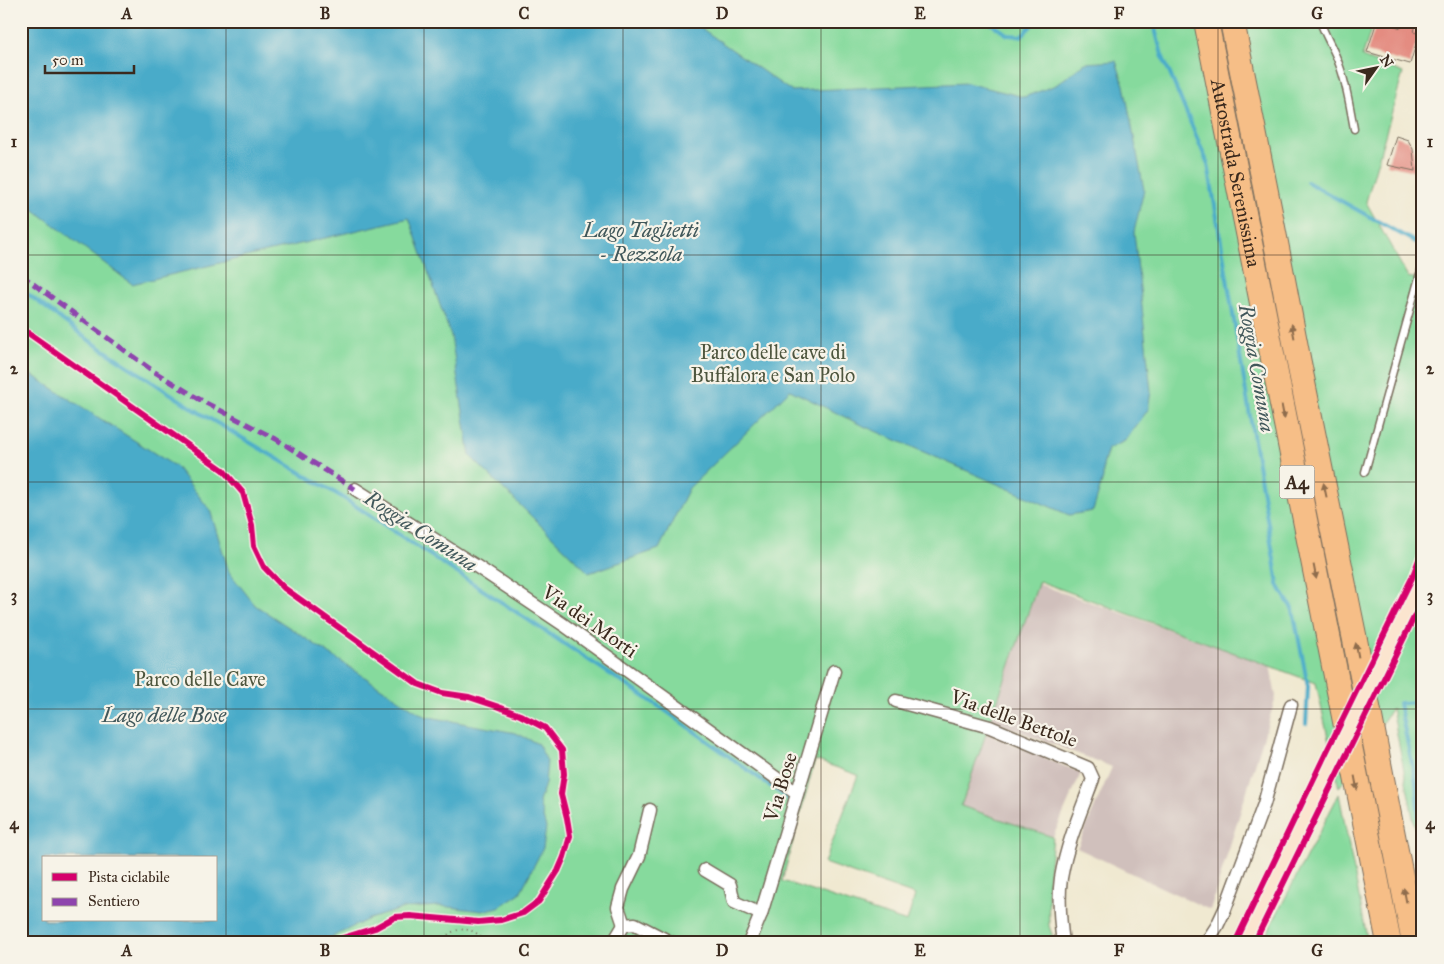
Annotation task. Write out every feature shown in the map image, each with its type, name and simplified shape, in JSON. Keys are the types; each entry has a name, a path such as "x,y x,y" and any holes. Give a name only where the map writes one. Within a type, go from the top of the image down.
{"highway":[{"name":"Autostrada Serenissima","path":"1206,21 1388,943"},
{"name":"Autostrada Serenissima","path":"1232,21 1414,943"}],"main road":[{"path":"1244,943 1330,769 1423,572"}],"street":[{"name":"Via dei Morti","path":"355,489 564,625 797,793"},
{"name":"Via Bose","path":"750,943 761,914 834,671"},
{"name":"Via delle Bettole","path":"896,701 990,727 1088,768 1093,779 1067,851 1061,879 1059,902 1063,943"},
{"path":"1206,943 1225,909 1264,804 1291,705"},
{"path":"616,940 624,925 618,907 623,889 639,856 650,810"},
{"path":"705,870 730,885 734,902 761,914"},
{"path":"624,925 635,924 672,943"}],"lane":[{"path":"1320,21 1339,64 1350,103 1354,129"},
{"path":"1365,472 1423,263"}],"path":[{"path":"442,943 445,936 453,931 464,929 476,933 482,938 484,943"}],"shaded area":[{"path":"1038,584 1270,665 1276,697 1210,910 1077,848 1112,767 990,720"},
{"path":"986,733 1081,773 1053,837 960,806"}],"green space":[{"name":"Parco delle cave di Buffalora e San Polo","path":"21,21 1374,21 1362,57 1403,73 1366,202 1408,277 1423,280 1423,870 1392,708 1339,788 1316,683 1039,581 961,806 1053,837 1048,884 1049,926 1055,943 21,943","holes":["815,760 858,775 824,863 915,895 907,922 782,881"]},
{"path":"1339,794 1368,943 1262,943"}],"water":[{"name":"Lago Taglietti - Rezzola","path":"21,21 698,21 701,28 791,91 967,83 1024,97 1056,85 1085,63 1116,61 1124,85 1144,190 1134,232 1151,391 1148,410 1125,441 1108,449 1103,466 1103,478 1093,511 1069,515 859,424 790,390 689,488 659,549 589,573 470,456 451,336 409,218 132,284 21,200"},
{"name":"Lago delle Bose","path":"21,368 176,467 210,510 229,572 255,605 424,716 516,733 538,744 547,761 545,784 539,802 546,828 543,848 520,893 499,907 482,911 441,906 405,908 369,919 332,937 325,943 21,943"}],"building":[{"path":"1377,21 1401,28 1403,21 1417,21 1414,32 1419,34 1410,64 1367,52"},
{"path":"1396,136 1408,140 1413,149 1415,171 1387,165"}],"waterway":[{"name":"Roggia Comuna","path":"988,21 1008,35 1021,36 1036,21"},
{"name":"Roggia Comuna","path":"1153,21 1162,55 1208,164 1278,584 1293,610 1308,686 1306,724"},
{"name":"Roggia Comuna","path":"1307,182 1415,242"},
{"name":"Roggia Comuna","path":"21,289 90,341 200,413 342,497 663,709 791,801"},
{"name":"Roggia Comuna","path":"1423,702 1399,703 1416,782 1419,822 1423,835"}],"marked path":[{"path":"21,275 153,371 204,402 276,439 355,489"}],"cycle path":[{"path":"21,328 223,470 243,493 252,525 254,546 264,567 284,588 418,684 442,693 469,697 520,715 545,728 562,750 564,774 561,794 570,836 558,871 539,901 523,913 501,920 478,922 410,916 395,917 375,928 336,940 333,943"},
{"path":"1235,943 1412,578 1423,549"},
{"path":"1254,943 1423,599"}],"park label":[{"name":"Parco delle Cave","path":"200,679"}]}
